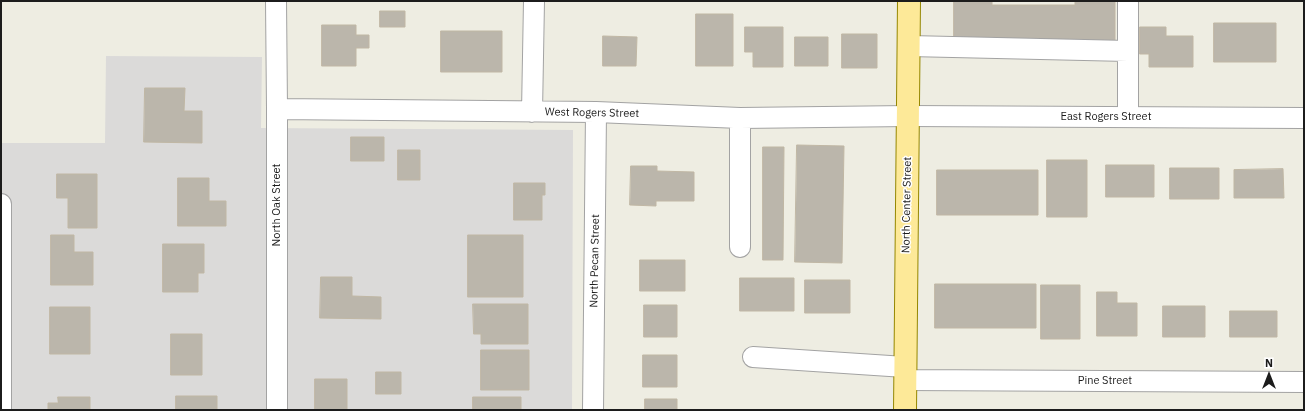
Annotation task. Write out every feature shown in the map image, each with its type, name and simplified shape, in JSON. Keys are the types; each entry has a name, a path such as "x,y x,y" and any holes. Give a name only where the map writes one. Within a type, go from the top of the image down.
{"main road":[{"name":"North Center Street","path":"905,410 909,1"}],"street":[{"name":"North Oak Street","path":"276,1 277,410"},
{"path":"532,112 534,1"},
{"path":"1128,1 1128,118"},
{"path":"908,46 1128,51"},
{"name":"West Rogers Street","path":"277,109 596,112 740,118 908,116"},
{"name":"North Pecan Street","path":"593,410 596,112"},
{"name":"East Rogers Street","path":"908,116 1304,118"},
{"path":"740,118 740,247"},
{"path":"1,204 1,410"},
{"name":"Pine Street","path":"753,357 905,373 1304,382"}],"shaded area":[{"path":"106,56 262,57 261,128 573,130 572,410 1,410 1,143 105,143"}],"building":[{"path":"954,1 992,1 992,5 1075,5 1075,1 1115,1 1115,41 954,41"},
{"path":"380,11 405,11 405,27 380,27"},
{"path":"696,14 733,14 733,66 696,66"},
{"path":"1214,23 1276,23 1276,62 1214,62"},
{"path":"322,25 356,25 356,35 369,35 369,48 356,48 356,66 322,66"},
{"path":"745,27 783,27 783,67 753,67 753,52 745,52"},
{"path":"1140,27 1166,27 1166,36 1193,36 1193,67 1149,67 1149,54 1140,54"},
{"path":"441,31 502,31 502,72 441,72"},
{"path":"842,34 877,34 877,68 842,68"},
{"path":"603,36 637,37 636,66 603,66"},
{"path":"795,37 828,37 828,66 795,66"},
{"path":"145,88 185,88 184,111 202,111 202,143 144,142"},
{"path":"351,137 384,137 384,161 351,161"},
{"path":"797,145 844,146 842,263 795,262"},
{"path":"763,147 784,147 783,260 763,260"},
{"path":"398,150 420,150 420,180 398,180"},
{"path":"1047,160 1087,160 1087,217 1047,217"},
{"path":"1106,165 1154,165 1154,197 1106,197"},
{"path":"631,166 657,166 657,171 694,172 694,201 656,201 656,206 630,205"},
{"path":"1170,168 1219,168 1219,199 1170,199"},
{"path":"1283,169 1284,198 1234,198 1234,170"},
{"path":"937,170 1038,170 1038,215 937,215"},
{"path":"57,174 97,174 97,228 68,228 68,198 57,198"},
{"path":"178,178 209,178 209,201 226,201 226,226 178,226"},
{"path":"514,183 545,183 545,195 542,195 542,220 514,220"},
{"path":"51,235 74,235 74,252 93,252 93,285 51,285"},
{"path":"468,235 523,235 523,297 468,297"},
{"path":"163,244 204,244 204,273 198,273 198,292 163,292"},
{"path":"640,260 685,260 685,291 640,291"},
{"path":"321,277 352,277 352,296 381,297 381,319 320,318"},
{"path":"740,278 794,278 794,311 740,311"},
{"path":"805,280 850,280 850,313 805,313"},
{"path":"935,284 1036,284 1036,328 935,328"},
{"path":"1041,285 1080,285 1080,339 1041,339"},
{"path":"1097,292 1117,292 1117,303 1137,303 1137,336 1097,336"},
{"path":"473,304 528,304 528,344 481,344 481,334 474,334"},
{"path":"644,305 677,305 677,337 644,337"},
{"path":"1163,306 1205,306 1205,337 1163,337"},
{"path":"50,307 90,307 90,354 50,354"},
{"path":"1230,311 1277,311 1277,337 1230,337"},
{"path":"171,334 202,334 202,375 171,375"},
{"path":"481,350 529,350 529,390 481,390"},
{"path":"643,355 677,355 677,387 643,387"},
{"path":"376,372 401,372 401,394 376,394"},
{"path":"315,379 347,379 347,410 315,410"},
{"path":"176,396 217,396 217,410 176,410"},
{"path":"58,397 90,397 90,410 48,410 48,403 58,403"},
{"path":"473,397 521,397 521,410 473,410"},
{"path":"645,399 677,399 677,410 645,410"}]}
